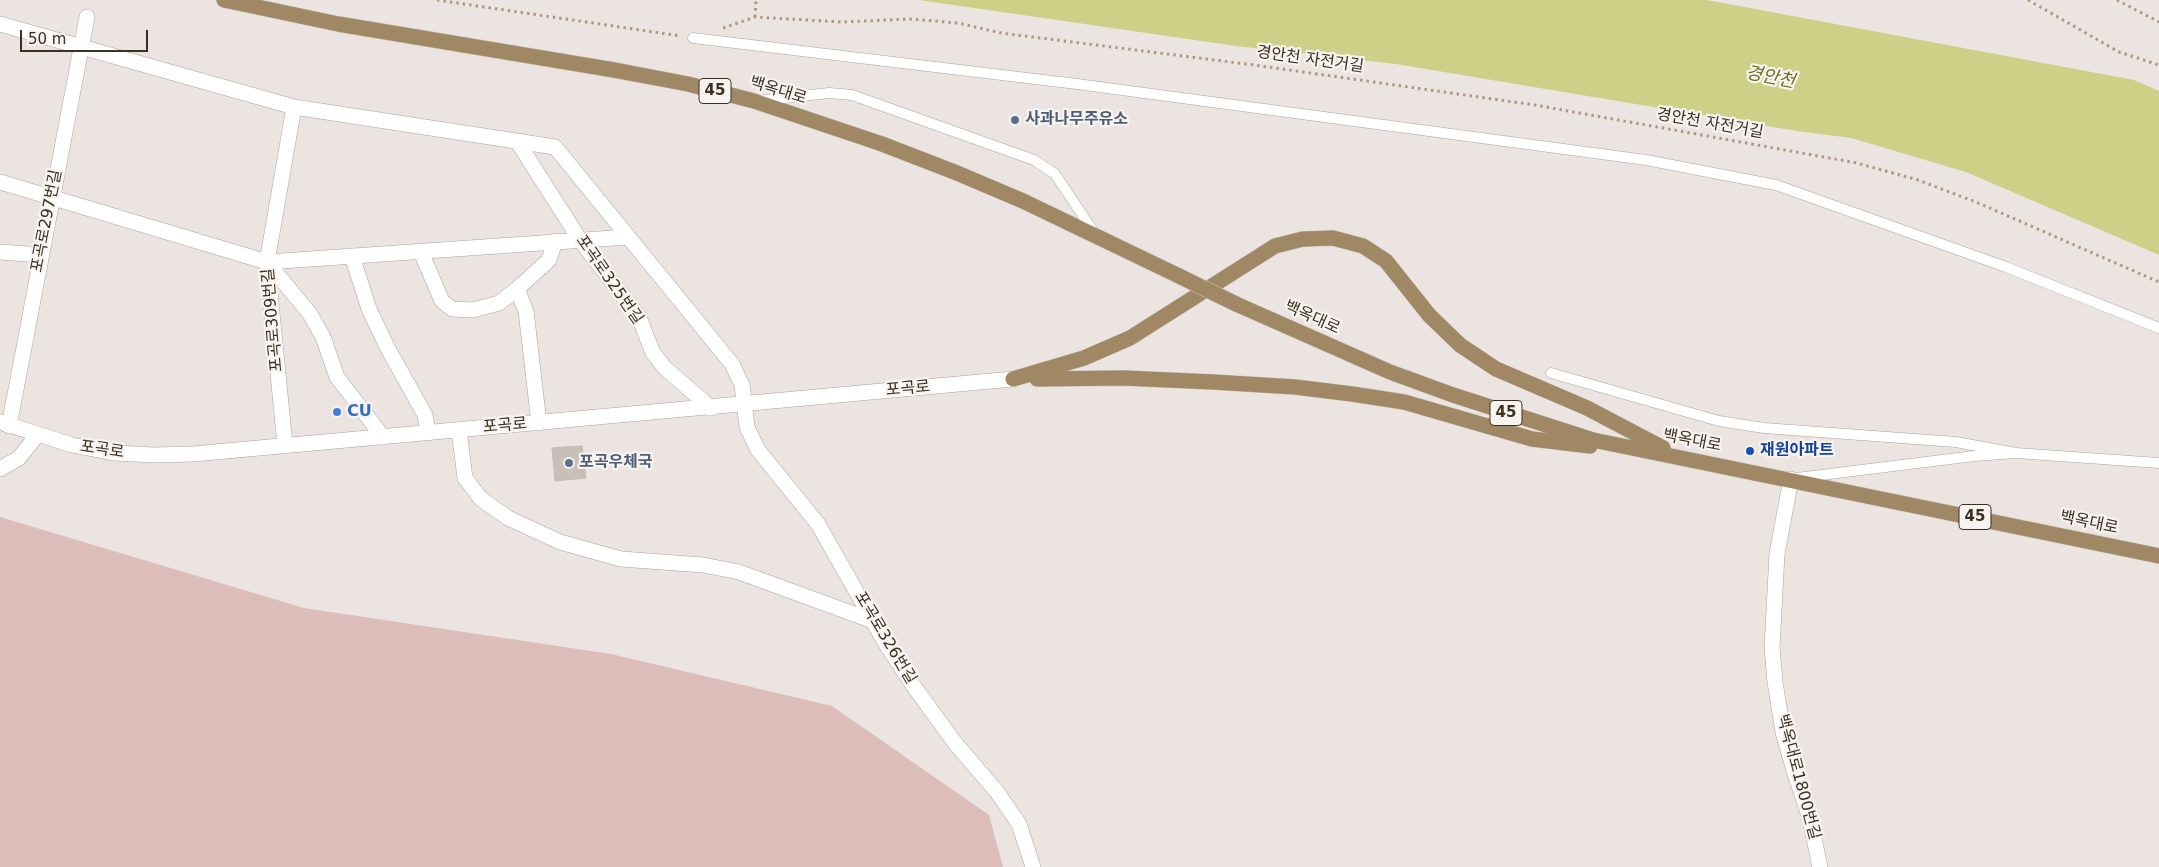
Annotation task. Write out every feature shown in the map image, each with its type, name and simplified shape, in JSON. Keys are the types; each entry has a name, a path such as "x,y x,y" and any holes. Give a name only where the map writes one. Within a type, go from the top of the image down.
{"main road":[{"name":"백옥대로","path":"224,0 338,24 688,84 754,101 882,144 1023,201 1236,304 1390,372 1453,395 1593,440 1679,456 2159,556"},
{"path":"1013,379 1084,358 1130,338 1275,246 1303,239 1332,238 1363,246 1386,261 1429,315 1454,339 1496,369 1587,408 1679,456"},
{"path":"1013,379 1124,378 1295,387 1404,402 1532,439 1679,456"}],"street":[{"name":"포곡로297번길","path":"4,424 41,255 87,17"},
{"name":"포곡로326번길","path":"0,24 294,107 555,147 732,364 742,386 747,427 758,450 818,524 873,621 915,688 954,743 998,792 1019,824 1033,867"},
{"name":"포곡로309번길","path":"285,445 267,262 294,107"},
{"name":"포곡로325번길","path":"517,141 580,240 639,317 654,353 665,368 711,408"},
{"path":"0,182 267,262 628,237"},
{"path":"421,252 442,301 452,309 473,310 499,303 518,289 549,260 555,241"},
{"path":"0,252 41,255"},
{"path":"352,256 369,309 425,415 428,433"},
{"path":"267,262 310,314 323,337 337,377 383,437"},
{"path":"518,289 526,311 539,423"},
{"name":"포곡로","path":"4,424 72,445 114,453 193,454 1013,379"},
{"path":"459,430 465,478 481,499 508,518 560,542 621,559 703,565 739,572 873,621"},
{"path":"0,469 19,458 37,435"},
{"name":"백옥대로1800번길","path":"1791,479 1777,554 1772,647 1775,682 1783,732 1810,819 1820,867"}],"lane":[{"path":"693,38 1077,84 1646,160 1776,185 2006,267 2159,328"},
{"path":"754,101 829,93 852,95 1034,160 1055,174 1095,235"},
{"path":"1551,373 1719,421 1764,428 1956,442 2016,453 2159,463"},
{"path":"1791,479 1974,456 2016,453"}],"path":[{"path":"437,0 693,38"},
{"path":"755,17 756,0"},
{"path":"2028,0 2118,52 2159,65"},
{"path":"2117,0 2159,22"},
{"name":"경안천 자전거길","path":"720,29 755,17 842,22 910,19 958,23 1001,34 1254,64 1535,105 1857,163 1918,180 1976,202 2159,282"}],"shaded area":[{"path":"0,517 304,608 611,654 832,706 989,815 1003,867 0,867"}],"water":[{"name":"경안천","path":"919,0 1707,0 2134,80 2159,91 2159,255 1966,172 1851,138 1797,131 1396,64 1236,46"}],"building":[{"name":"포곡우체국","path":"582,446 586,478 555,481 552,448"}],"place":[{"name":"사과나무주유소","path":"1015,120"},
{"name":"CU","path":"337,412"},
{"name":"재원아파트","path":"1750,451"},
{"name":"포곡우체국","path":"569,463"}]}
